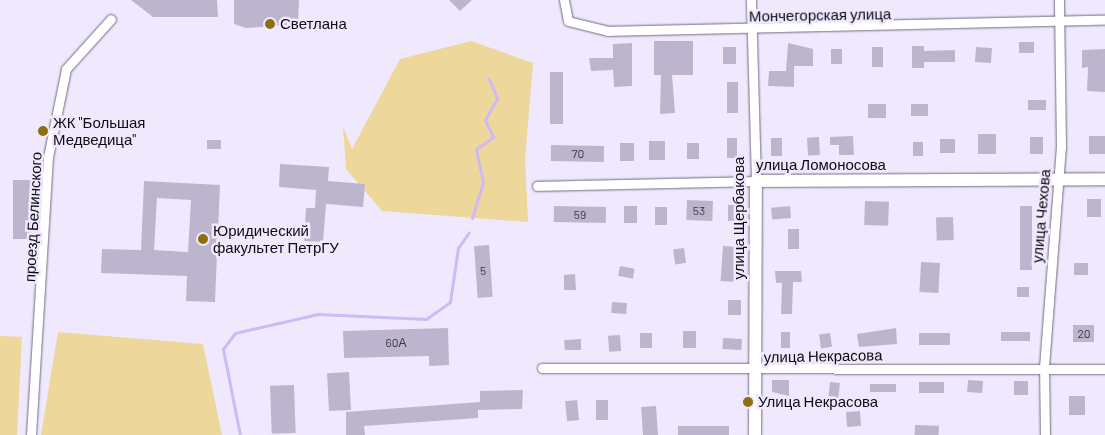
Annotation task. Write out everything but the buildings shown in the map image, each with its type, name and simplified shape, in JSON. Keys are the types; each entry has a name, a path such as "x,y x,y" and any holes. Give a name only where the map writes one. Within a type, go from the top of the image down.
{"street":[{"name":"Мончегорская улица","path":"564,0 568,21 608,31 751,30 1105,20"},
{"name":"улица Щербакова","path":"751,0 756,181 755,435"},
{"name":"улица Чехова","path":"1045,435 1044,367 1058,179 1059,0"},
{"name":"проезд Белинского","path":"31,435 48,157 66,69 111,19"},
{"name":"улица Ломоносова","path":"537,186 756,181 1105,179"},
{"name":"улица Некрасова","path":"542,368 755,370 1044,367 1105,369"}],"shaded area":[{"path":"471,41 533,63 525,159 528,222 382,211 346,169 343,126 352,149 400,59"},
{"path":"58,332 203,344 222,435 41,435"},
{"path":"0,336 22,337 17,435 0,435"}],"waterway":[{"path":"472,218 483,182 476,149 493,137 485,120 497,98 489,79"},
{"path":"240,435 223,349 235,333 318,314 426,319 450,302 458,248 469,232"}],"place":[{"name":"Светлана","path":"270,24"},
{"name":"ЖК \"Большая Медведица\"","path":"43,131"},
{"name":"Юридический факультет ПетрГУ","path":"203,239"},
{"name":"Улица Некрасова","path":"748,402"}]}
